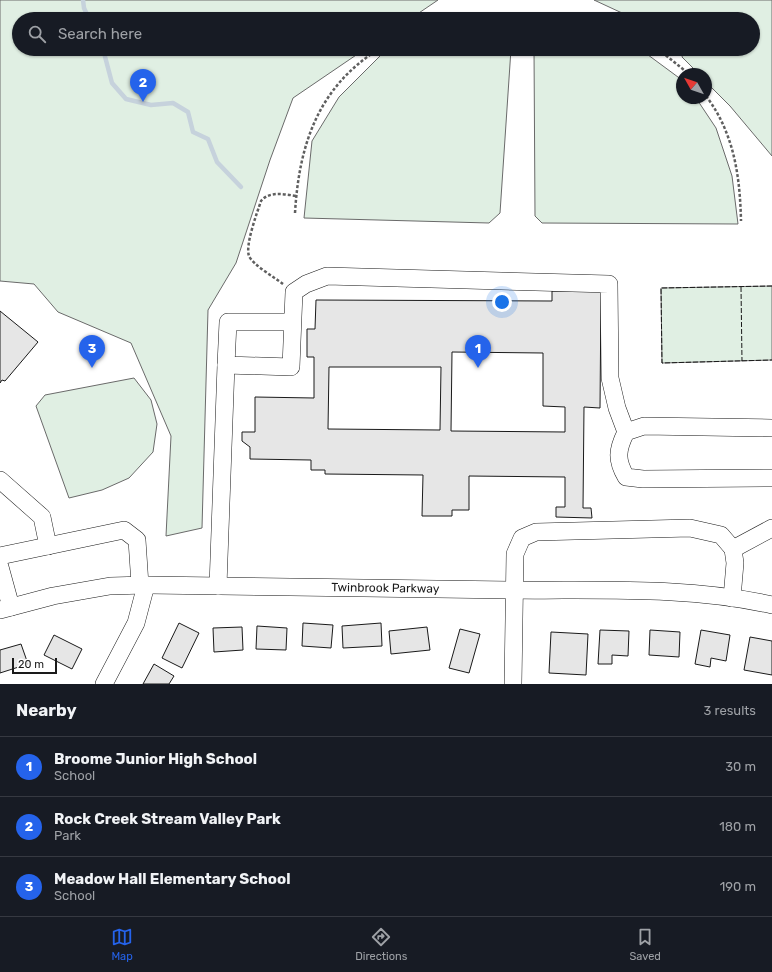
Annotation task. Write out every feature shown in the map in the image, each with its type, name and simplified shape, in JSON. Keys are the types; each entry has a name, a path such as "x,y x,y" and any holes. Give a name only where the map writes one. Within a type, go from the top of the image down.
{"street":[{"path":"226,365 291,367 294,292 306,284 327,276 609,284 610,378 617,408 626,432"},
{"path":"218,586 228,322 292,322"},
{"path":"772,428 644,426 626,432 619,446 619,465 626,477 643,479 772,478"},
{"path":"0,480 42,517 48,546"},
{"path":"513,684 515,554 522,538 536,532 690,528 721,535 733,549 735,563 732,598"},
{"path":"733,549 772,528"},
{"path":"0,556 124,530 137,540 143,585 136,623 104,684"},
{"path":"0,567 6,609"},
{"name":"Twinbrook Parkway","path":"6,609 53,596 110,586 143,585 620,590 705,594 772,605"}],"path":[{"path":"295,213 297,181 306,141 320,108 338,84 368,56"},
{"path":"667,56 682,68"},
{"path":"711,104 729,135 740,189 741,221"},
{"path":"294,292 254,262 248,252 260,201 264,197 272,195 296,196"}],"green space":[{"path":"0,0 438,0 420,12 12,12 12,56 355,56 293,98 270,160 236,263 208,310 202,528 166,536 171,436 131,343 58,312 34,284 0,281"},
{"path":"594,0 772,0 772,156 730,106 712,88 712,68 693,68 682,57 760,56 760,12 620,12"},
{"path":"380,56 511,56 500,213 489,223 304,218 312,141 339,97"},
{"path":"534,56 649,56 676,76 676,104 700,104 716,128 732,176 738,224 542,223 535,216"},
{"path":"772,286 772,360 662,363 661,288"},
{"path":"134,378 151,400 157,424 153,452 129,478 102,490 69,498 36,406 45,395"}],"building":[{"path":"552,291 601,291 600,408 584,407 583,508 591,508 592,518 556,517 556,507 565,507 565,477 469,476 469,510 452,510 452,516 422,516 423,475 325,474 325,470 311,470 311,460 250,459 250,447 242,441 242,432 255,432 255,397 314,398 314,357 307,357 307,329 315,329 316,300 552,301","holes":["452,352 543,353 543,406 565,407 565,432 451,431","329,367 441,367 440,430 328,429"]},
{"path":"0,311 38,342 5,381 2,380 0,383"},
{"path":"179,623 199,633 182,668 162,658"},
{"path":"303,623 333,625 331,648 302,646"},
{"path":"381,623 382,646 343,648 342,626"},
{"path":"257,626 287,628 286,650 256,649"},
{"path":"242,627 243,650 214,652 213,628"},
{"path":"427,627 430,650 391,654 389,631"},
{"path":"460,629 480,634 469,673 449,668"},
{"path":"600,630 629,631 628,656 612,655 612,664 598,664"},
{"path":"650,630 680,632 679,657 649,655"},
{"path":"701,630 730,635 726,661 711,658 710,667 695,664"},
{"path":"551,632 588,634 586,675 549,673"},
{"path":"54,635 82,649 72,669 44,655"},
{"path":"750,637 772,641 772,675 744,670"},
{"path":"21,644 28,664 0,673 0,650"},
{"path":"154,664 174,676 169,684 143,684"}],"waterway":[{"path":"83,0 86,12"},
{"path":"105,56 112,83 126,99 151,105 173,103 188,112 193,132 208,139 217,162 241,187"}],"fence":[{"path":"772,286 661,288 662,363 772,360"},
{"path":"741,287 742,361"}],"place":[{"name":"Rock Creek Stream Valley Park","path":"143,102"},
{"name":"Meadow Hall Elementary School","path":"92,368"},
{"name":"Broome Junior High School","path":"478,368"}]}
